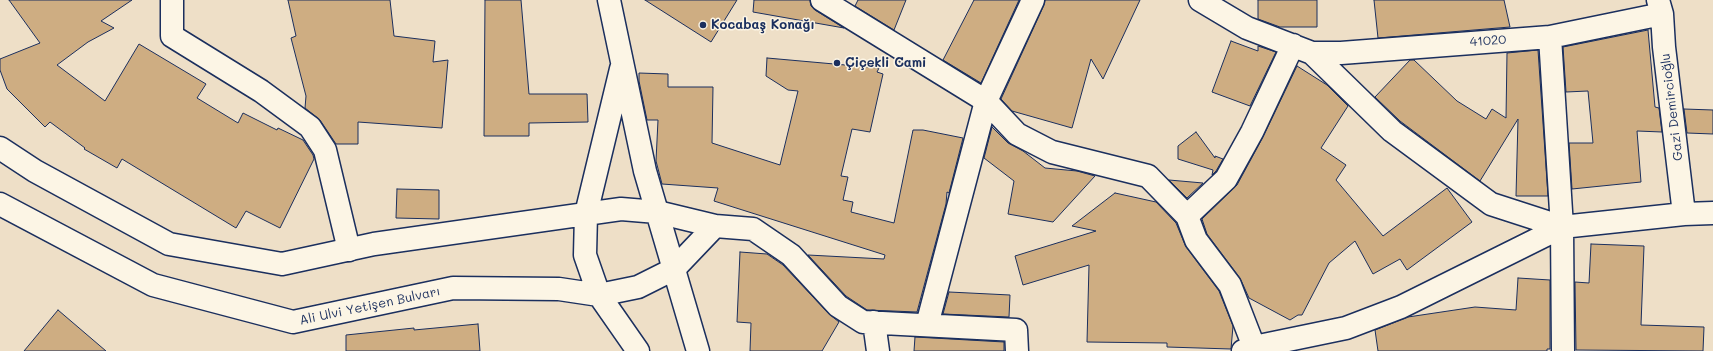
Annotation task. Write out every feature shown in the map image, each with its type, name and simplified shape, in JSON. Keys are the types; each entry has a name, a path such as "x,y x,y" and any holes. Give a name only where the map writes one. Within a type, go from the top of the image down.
{"street":[{"path":"172,0 172,36 262,91 310,127 324,150 349,250"},
{"path":"609,0 646,171 698,351"},
{"path":"822,0 986,101 1017,134 1052,152 1148,176 1187,216 1196,240 1230,285 1250,350 1346,328 1401,307 1562,228 1684,214 1713,213"},
{"path":"927,325 986,101 1033,0"},
{"path":"1200,0 1247,28 1302,49 1392,131 1491,204 1562,228"},
{"name":"41020","path":"1302,49 1341,53 1550,37 1660,7"},
{"name":"Gazi Demircioğlu","path":"1660,7 1684,214"},
{"path":"1550,37 1562,228 1563,351"},
{"path":"1187,216 1226,179 1252,132 1302,49"},
{"path":"623,64 586,214 585,255 599,295 638,351"},
{"path":"0,148 35,171 170,244 282,264 374,244 621,208 657,212 714,226 753,229 791,255 838,306 864,322 1016,330 1017,351"},
{"name":"Ali Ulvi Yetişen Bulvarı","path":"0,204 153,285 293,322 454,288 559,289 599,295"},
{"path":"599,295 638,287 674,268 714,226"},
{"path":"874,322 878,351"}],"building":[{"path":"9,0 132,0 101,21 114,28 88,42 57,65 105,101 139,44 206,84 197,98 238,123 243,113 277,130 278,128 303,140 314,159 280,228 246,211 236,228 122,159 117,168 84,149 85,148 50,122 45,127 7,89 0,70 0,59 40,43"},
{"path":"288,0 390,0 394,36 435,41 433,62 448,60 442,128 358,122 358,144 336,144 320,120 305,108 306,96 291,38 296,36"},
{"path":"485,0 521,0 529,94 587,94 588,122 529,123 529,136 484,136"},
{"name":"Kocabaş Konağı","path":"645,0 737,0 711,42"},
{"path":"754,0 810,0 811,6 815,10 844,28 753,12"},
{"path":"858,0 906,0 894,30 855,6"},
{"path":"974,0 1019,0 981,83 943,60"},
{"path":"1045,0 1140,0 1103,79 1091,59 1072,128 1012,111 1001,99"},
{"path":"1258,0 1317,0 1317,27 1280,27 1258,19"},
{"path":"1374,0 1504,0 1510,27 1378,38"},
{"path":"1648,30 1655,107 1659,108 1662,132 1637,131 1641,182 1572,189 1569,143 1593,143 1588,91 1566,92 1563,47"},
{"path":"1231,41 1258,51 1258,46 1276,52 1250,106 1212,92"},
{"path":"1538,50 1548,196 1516,196 1518,119 1480,181 1400,121 1375,97 1410,60 1414,60 1457,101 1486,119 1492,109 1506,118 1507,53"},
{"path":"767,58 879,68 877,72 883,74 870,132 852,129 841,176 848,177 843,200 853,202 851,212 894,223 913,130 923,130 963,138 949,193 947,192 946,204 917,312 867,310 846,296 808,255 884,259 885,255 714,201 718,188 662,184 656,161 658,120 647,120 639,81 639,73 668,74 668,87 713,87 712,143 780,165 798,91 788,90 766,76"},
{"path":"1297,66 1327,85 1348,106 1321,148 1346,165 1336,180 1383,236 1447,188 1472,222 1407,270 1400,259 1373,274 1355,241 1329,263 1302,315 1298,315 1290,320 1249,298 1240,278 1207,234 1202,219 1237,185 1263,137"},
{"path":"1684,109 1713,110 1713,134 1687,133"},
{"path":"992,127 1008,143 1023,151 1045,168 1077,171 1095,176 1053,222 1008,214 1014,181 984,158"},
{"path":"1196,132 1215,158 1215,156 1223,159 1212,175 1213,170 1178,159 1178,146"},
{"path":"1169,180 1203,183 1187,198"},
{"path":"397,189 439,190 439,219 396,218"},
{"path":"1115,193 1156,202 1176,223 1186,247 1219,291 1233,326 1231,349 1167,347 1167,343 1087,342 1089,265 1023,285 1015,256 1096,231 1072,226"},
{"path":"1591,244 1644,246 1641,325 1704,327 1703,351 1576,350 1575,282 1589,283"},
{"path":"740,252 767,254 783,265 829,314 839,322 822,351 750,351 751,323 737,322"},
{"path":"1518,278 1550,280 1550,349 1547,349 1547,351 1378,351 1375,330 1408,317 1475,307 1516,310"},
{"path":"949,292 1010,295 1009,317 943,314"},
{"path":"58,310 106,351 24,351"},
{"path":"478,324 480,351 346,351 346,335 414,328 414,330"},
{"path":"915,337 1004,342 1004,351 914,351"}],"place":[{"name":"Kocabaş Konağı","path":"703,25"},
{"name":"Çiçekli Cami","path":"837,63"}]}
